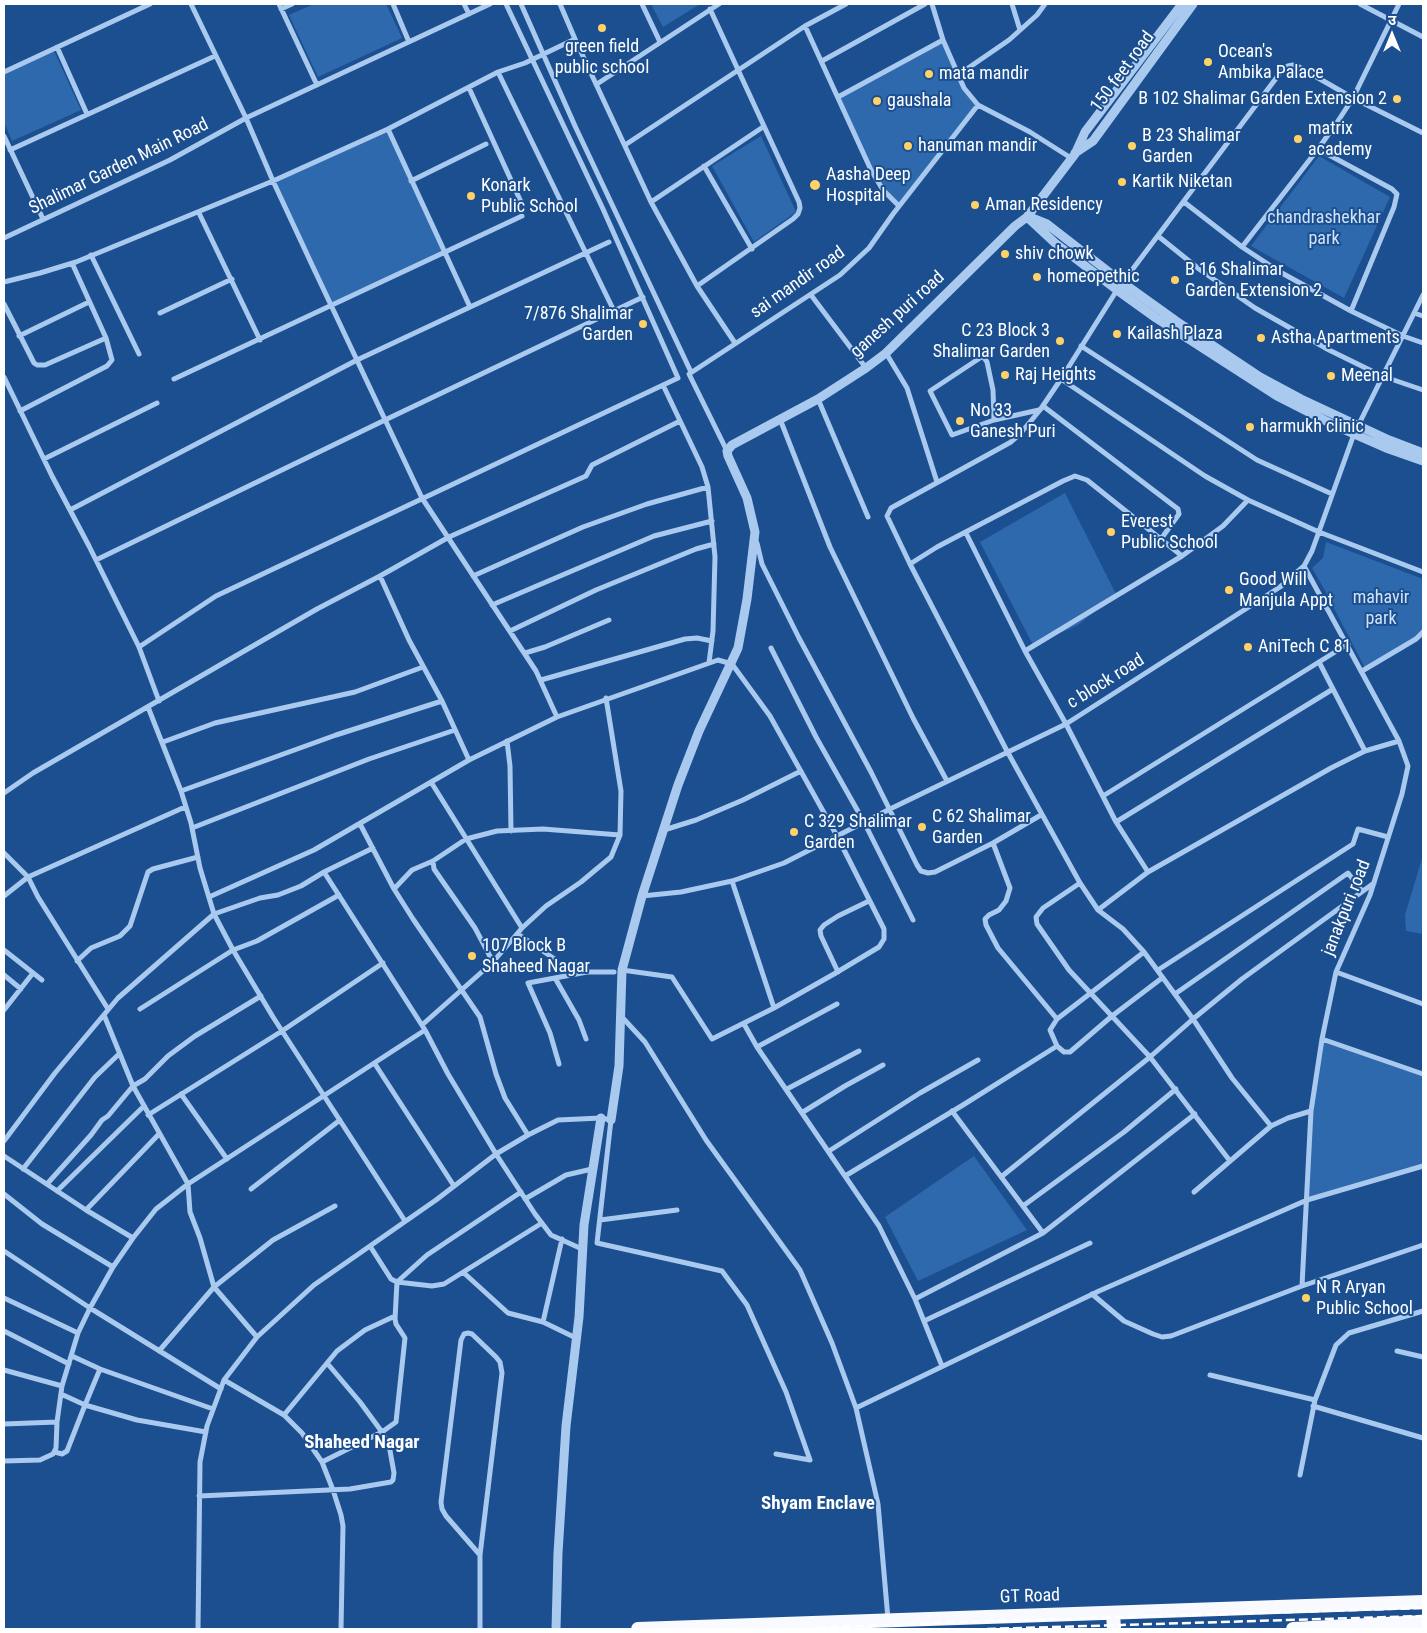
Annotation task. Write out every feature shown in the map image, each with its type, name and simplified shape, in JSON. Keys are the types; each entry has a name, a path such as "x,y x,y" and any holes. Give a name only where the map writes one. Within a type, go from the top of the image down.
{"highway":[{"name":"GT Road","path":"638,1629 1423,1602"},
{"path":"1378,1605 1380,1625"},
{"path":"1113,1613 1114,1629"},
{"path":"1294,1629 1423,1622"}],"street":[{"path":"4,72 150,4"},
{"path":"191,4 246,118 273,181 422,498 525,653 541,680 557,717"},
{"path":"292,4 280,6 317,85"},
{"path":"393,4 409,42"},
{"path":"464,4 469,14"},
{"name":"Shalimar Garden Main Road","path":"4,238 170,160 246,118 490,4"},
{"path":"139,647 216,596 678,378 643,297 506,4"},
{"path":"521,4 575,126 691,372 689,374 727,451 747,498 758,554 762,564 890,809 917,866 928,873 935,872 993,843 1041,815"},
{"path":"560,4 652,202 697,286 735,343"},
{"path":"642,4 660,42"},
{"path":"597,84 718,4"},
{"path":"625,145 805,26 846,4"},
{"path":"822,61 925,4"},
{"path":"932,4 943,40 958,75 964,88 978,105 1073,156"},
{"path":"1012,4 1020,30"},
{"path":"958,75 1009,40 1037,15 1045,4"},
{"name":"150 feet road","path":"1027,216 1073,156 1085,132 1182,4"},
{"name":"150 feet road","path":"1073,156 1093,141 1193,4"},
{"path":"1360,4 1423,35"},
{"path":"1242,246 1318,149 1353,98 1399,4"},
{"path":"697,286 793,219 798,214 800,208 799,202 710,9"},
{"path":"805,26 871,170 883,190 899,206"},
{"path":"4,282 72,263 199,213 388,129 498,72 532,60 575,39"},
{"path":"838,97 943,40"},
{"path":"57,47 87,114"},
{"path":"10,150 215,56"},
{"path":"1272,1126 1232,1078 1193,1018 1144,952 1124,929 1098,910 1080,883 1041,815 910,564 888,521 888,512 891,508 1011,442 1042,408 1120,287 1283,70 1288,66 1299,67 1353,98 1423,133"},
{"path":"498,72 614,311"},
{"path":"469,88 521,202"},
{"name":"sai mandir road","path":"691,372 840,275 869,248 899,206 978,105"},
{"path":"652,202 763,127"},
{"path":"388,129 470,307"},
{"path":"4,136 43,219"},
{"path":"412,181 486,144"},
{"path":"1318,149 1392,189 1397,194 1394,208 1351,311"},
{"path":"704,166 752,249"},
{"path":"1184,202 1280,272 1351,311 1403,336 1423,343"},
{"path":"199,213 260,340"},
{"path":"174,379 522,216"},
{"path":"1027,216 1055,243 1120,287 1156,318 1277,396 1356,430 1423,453"},
{"name":"ganesh puri road","path":"727,451 732,445 818,399 886,353 1027,216"},
{"path":"1158,236 1199,268 1256,308 1328,350 1382,376 1423,390"},
{"path":"70,510 357,360 610,242"},
{"path":"91,255 139,354"},
{"path":"20,411 107,366 112,360 106,338 72,263"},
{"path":"160,313 232,280"},
{"path":"811,295 866,368"},
{"name":"c block road","path":"642,896 682,892 771,869 784,863 1007,751 1066,724 1280,587 1304,566 1319,532 1356,430 1423,295"},
{"path":"96,560 643,297"},
{"path":"19,336 89,302"},
{"path":"4,304 34,363 40,366 106,338"},
{"path":"1414,313 1423,316"},
{"path":"1082,346 1257,460 1332,494"},
{"path":"886,353 906,388 937,482"},
{"path":"994,420 993,390 984,356 930,391 952,435 994,420 1042,408"},
{"path":"4,377 139,647 159,701"},
{"path":"1061,379 1205,476 1248,500 1319,532 1423,572"},
{"path":"663,385 702,467 708,486 715,557 710,663"},
{"path":"818,399 868,517"},
{"path":"44,459 157,403"},
{"path":"1042,408 1178,509 1179,514 1161,538"},
{"path":"780,419 830,548 913,718 947,781"},
{"path":"4,793 33,773 317,608 380,576 448,537 586,476 592,465 680,421"},
{"path":"1356,430 1386,448 1423,461"},
{"path":"910,564 937,547 1076,476 1087,480 1182,556"},
{"path":"473,576 582,527 647,504 708,486"},
{"path":"1026,651 1182,556 1222,526 1248,500"},
{"path":"492,605 654,536 712,521"},
{"path":"755,532 747,599 738,648 699,731 663,830 618,971 621,1016 619,1066 596,1244 722,1271 747,1305 786,1392 810,1460 776,1454"},
{"path":"966,533 1116,822 1148,872"},
{"path":"510,631 596,590 696,549 714,544"},
{"name":"janakpuri road","path":"1302,1286 1311,1112 1322,1039 1336,972 1370,895 1402,794 1408,766 1399,741 1304,566"},
{"path":"380,576 409,640 442,701 469,760"},
{"path":"525,653 545,647 609,620"},
{"path":"1362,671 1416,639 1423,632"},
{"path":"541,680 685,639 697,638 712,641"},
{"path":"1103,796 1348,644"},
{"path":"771,648 816,737 864,822 913,920"},
{"path":"209,897 314,850 469,760 557,717 606,698 718,660 732,664 770,716 837,836 884,929 884,939 878,947 838,972 744,1024 712,1039 672,977 618,971 587,972 527,984 550,1034 559,1064"},
{"path":"1319,662 1365,751"},
{"path":"163,742 215,723 355,692 423,667"},
{"path":"1116,822 1334,689"},
{"path":"4,1461 40,1460 48,1458 54,1452 56,1448 60,1394 78,1333 113,1267 156,1209 188,1184 375,1064 424,1027 493,962 522,928 546,906 581,882 611,857 620,835 621,791 606,698"},
{"path":"181,791 345,732 442,701"},
{"path":"148,707 181,791 214,914 233,950 282,1031 405,1221"},
{"path":"192,828 369,759 455,730"},
{"path":"1098,910 1148,872 1331,768 1365,751 1399,741"},
{"path":"507,742 510,766 511,831"},
{"path":"663,830 696,820 800,771"},
{"path":"431,782 522,928"},
{"path":"4,896 28,877 185,807"},
{"path":"360,824 394,889 480,1017 496,1074 505,1098 528,1135"},
{"path":"394,889 412,870 433,861 466,839 497,831 543,829 620,835"},
{"path":"1158,970 1353,844 1358,829 1388,837"},
{"path":"993,843 1010,882 1010,888 1009,895 998,910 988,915 985,919 986,925 998,948 1057,1019"},
{"path":"4,1141 55,1073 118,998 214,914 260,898 278,895 301,886 324,872 373,848"},
{"path":"4,854 28,877 38,897 108,1009"},
{"path":"77,961 91,948 120,936 130,926 148,872 198,857"},
{"path":"433,861 434,869 475,928 493,962"},
{"path":"324,872 424,1027 448,1074 525,1199 551,1234 582,1248"},
{"path":"1174,994 1348,873 1362,891"},
{"path":"732,880 774,1008"},
{"path":"1080,883 1043,908 1036,917 1042,932 1069,970 1150,1056 1230,1161"},
{"path":"1001,1177 1261,964 1374,883"},
{"path":"140,1010 233,950 264,937 339,895"},
{"path":"838,972 820,930 838,916 869,901"},
{"path":"518,934 556,960"},
{"path":"4,950 42,980"},
{"path":"1144,952 1057,1019 1050,1030 1057,1046 1064,1052 1070,1052 1112,1016 1162,978"},
{"path":"148,1115 282,1031 383,964"},
{"path":"1336,972 1423,1004"},
{"path":"4,1010 6,1003 21,989 33,973"},
{"path":"4,975 21,989"},
{"path":"555,978 579,1020 586,1039"},
{"path":"46,1184 133,1086 145,1079 168,1056 195,1036 261,996"},
{"path":"757,1047 837,1004"},
{"path":"104,1015 133,1086 188,1184 192,1219 200,1238 214,1288 257,1337"},
{"path":"621,1016 645,1042 706,1140 800,1270 832,1344 856,1408 878,1504 888,1620"},
{"path":"744,1024 757,1047 879,1226 915,1299 942,1366"},
{"path":"1322,1039 1423,1074"},
{"path":"845,1176 1057,1046"},
{"path":"787,1089 859,1051"},
{"path":"24,1169 95,1077 119,1054"},
{"path":"829,1151 920,1093 978,1060"},
{"path":"375,1064 454,1186"},
{"path":"803,1112 883,1065"},
{"path":"1023,1206 1124,1132 1176,1090"},
{"path":"181,1094 227,1160"},
{"path":"57,1191 144,1106"},
{"path":"952,1111 1043,1234"},
{"path":"1194,1192 1272,1126 1288,1118 1311,1112"},
{"path":"915,1299 1043,1234 1195,1114"},
{"path":"198,1629 200,1462 206,1432 224,1380 257,1337 314,1285 496,1154 558,1120 602,1118 611,1120"},
{"path":"556,1629 558,1553 566,1426 576,1338 584,1225 602,1118"},
{"path":"251,1189 340,1120"},
{"path":"86,1210 159,1134"},
{"path":"4,1156 86,1210 133,1238"},
{"path":"856,1408 1092,1294 1307,1200 1423,1166"},
{"path":"525,1199 566,1175 592,1169"},
{"path":"322,1462 382,1432 396,1422 406,1338 396,1324 396,1282 427,1255 521,1192"},
{"path":"4,1194 42,1224 113,1267"},
{"path":"159,1351 214,1288 273,1240 335,1206"},
{"path":"600,1220 677,1210"},
{"path":"370,1246 391,1279 396,1282 432,1286 444,1284 464,1273 542,1223"},
{"path":"543,1322 562,1239"},
{"path":"924,1322 1090,1243"},
{"path":"1092,1294 1124,1321 1162,1337 1180,1334 1302,1286 1423,1246"},
{"path":"4,1251 90,1308 220,1389"},
{"path":"464,1273 508,1313 543,1322 576,1338"},
{"path":"4,1298 78,1333"},
{"path":"1300,1475 1314,1403 1331,1354 1341,1338 1349,1333 1423,1311"},
{"path":"284,1415 337,1351 365,1330 395,1316"},
{"path":"4,1331 69,1364"},
{"path":"480,1555 446,1516 441,1502 461,1340 464,1334 468,1333 472,1334 496,1357 500,1362 502,1373 480,1555 480,1629"},
{"path":"1397,1352 1423,1358"},
{"path":"72,1356 100,1369 213,1409"},
{"path":"199,1496 333,1490 391,1482 393,1480 394,1473 389,1445 382,1432 327,1363"},
{"path":"54,1452 62,1454 67,1451 100,1369"},
{"path":"4,1370 62,1386"},
{"path":"1210,1375 1314,1403 1423,1438"},
{"path":"224,1380 284,1415 302,1433 322,1462 341,1515 341,1629"},
{"path":"60,1394 137,1420 206,1432"},
{"path":"4,1424 57,1422"}],"green space":[{"path":"314,4 386,4 402,38 318,77 289,15"},
{"path":"651,4 700,4 663,27"},
{"path":"943,40 963,88 978,105 899,206 883,190 838,97"},
{"path":"54,51 81,110 12,141 4,122 4,74"},
{"path":"388,129 444,252 331,306 273,181"},
{"path":"761,136 796,212 754,242 712,166"},
{"name":"chandrashekhar park","path":"1319,156 1390,197 1344,298 1251,246"},
{"path":"1065,493 1116,594 1078,625 1033,645 980,542"},
{"name":"mahavir park","path":"1326,542 1423,579 1422,638 1366,670 1312,568 1323,558"},
{"path":"1423,855 1423,934 1406,931 1405,915"},
{"path":"1322,1039 1423,1074 1423,1166 1307,1200 1311,1111"},
{"path":"974,1156 1027,1230 918,1281 885,1217"}],"railway":[{"path":"790,1629 1423,1608"},
{"path":"987,1629 1423,1616"}],"place":[{"name":"green field public school","path":"602,28"},
{"name":"Ocean's Ambika Palace","path":"1208,62"},
{"name":"mata mandir","path":"929,74"},
{"name":"B 102 Shalimar Garden Extension 2","path":"1397,99"},
{"name":"gaushala","path":"877,101"},
{"name":"matrix academy","path":"1298,139"},
{"name":"hanuman mandir","path":"908,146"},
{"name":"B 23 Shalimar Garden","path":"1132,146"},
{"name":"Kartik Niketan","path":"1122,182"},
{"name":"Aasha Deep Hospital","path":"815,185"},
{"name":"Konark Public School","path":"471,196"},
{"name":"Aman Residency","path":"975,205"},
{"name":"shiv chowk","path":"1005,254"},
{"name":"homeopethic","path":"1037,277"},
{"name":"B 16 Shalimar Garden Extension 2","path":"1175,280"},
{"name":"7/876 Shalimar Garden","path":"643,324"},
{"name":"Kailash Plaza","path":"1117,334"},
{"name":"Astha Apartments","path":"1261,338"},
{"name":"C 23 Block 3 Shalimar Garden","path":"1060,341"},
{"name":"Raj Heights","path":"1005,375"},
{"name":"Meenal","path":"1331,376"},
{"name":"No 33 Ganesh Puri","path":"960,421"},
{"name":"harmukh clinic","path":"1250,427"},
{"name":"Everest Public School","path":"1111,532"},
{"name":"Good Will Manjula Appt","path":"1229,590"},
{"name":"AniTech C 81","path":"1248,647"},
{"name":"C 62 Shalimar Garden","path":"922,827"},
{"name":"C 329 Shalimar Garden","path":"794,832"},
{"name":"107 Block B Shaheed Nagar","path":"472,956"},
{"name":"N R Aryan Public School","path":"1306,1298"}],"district":[{"name":"Shaheed Nagar","path":"362,1443"},
{"name":"Shyam Enclave","path":"818,1504"}]}
